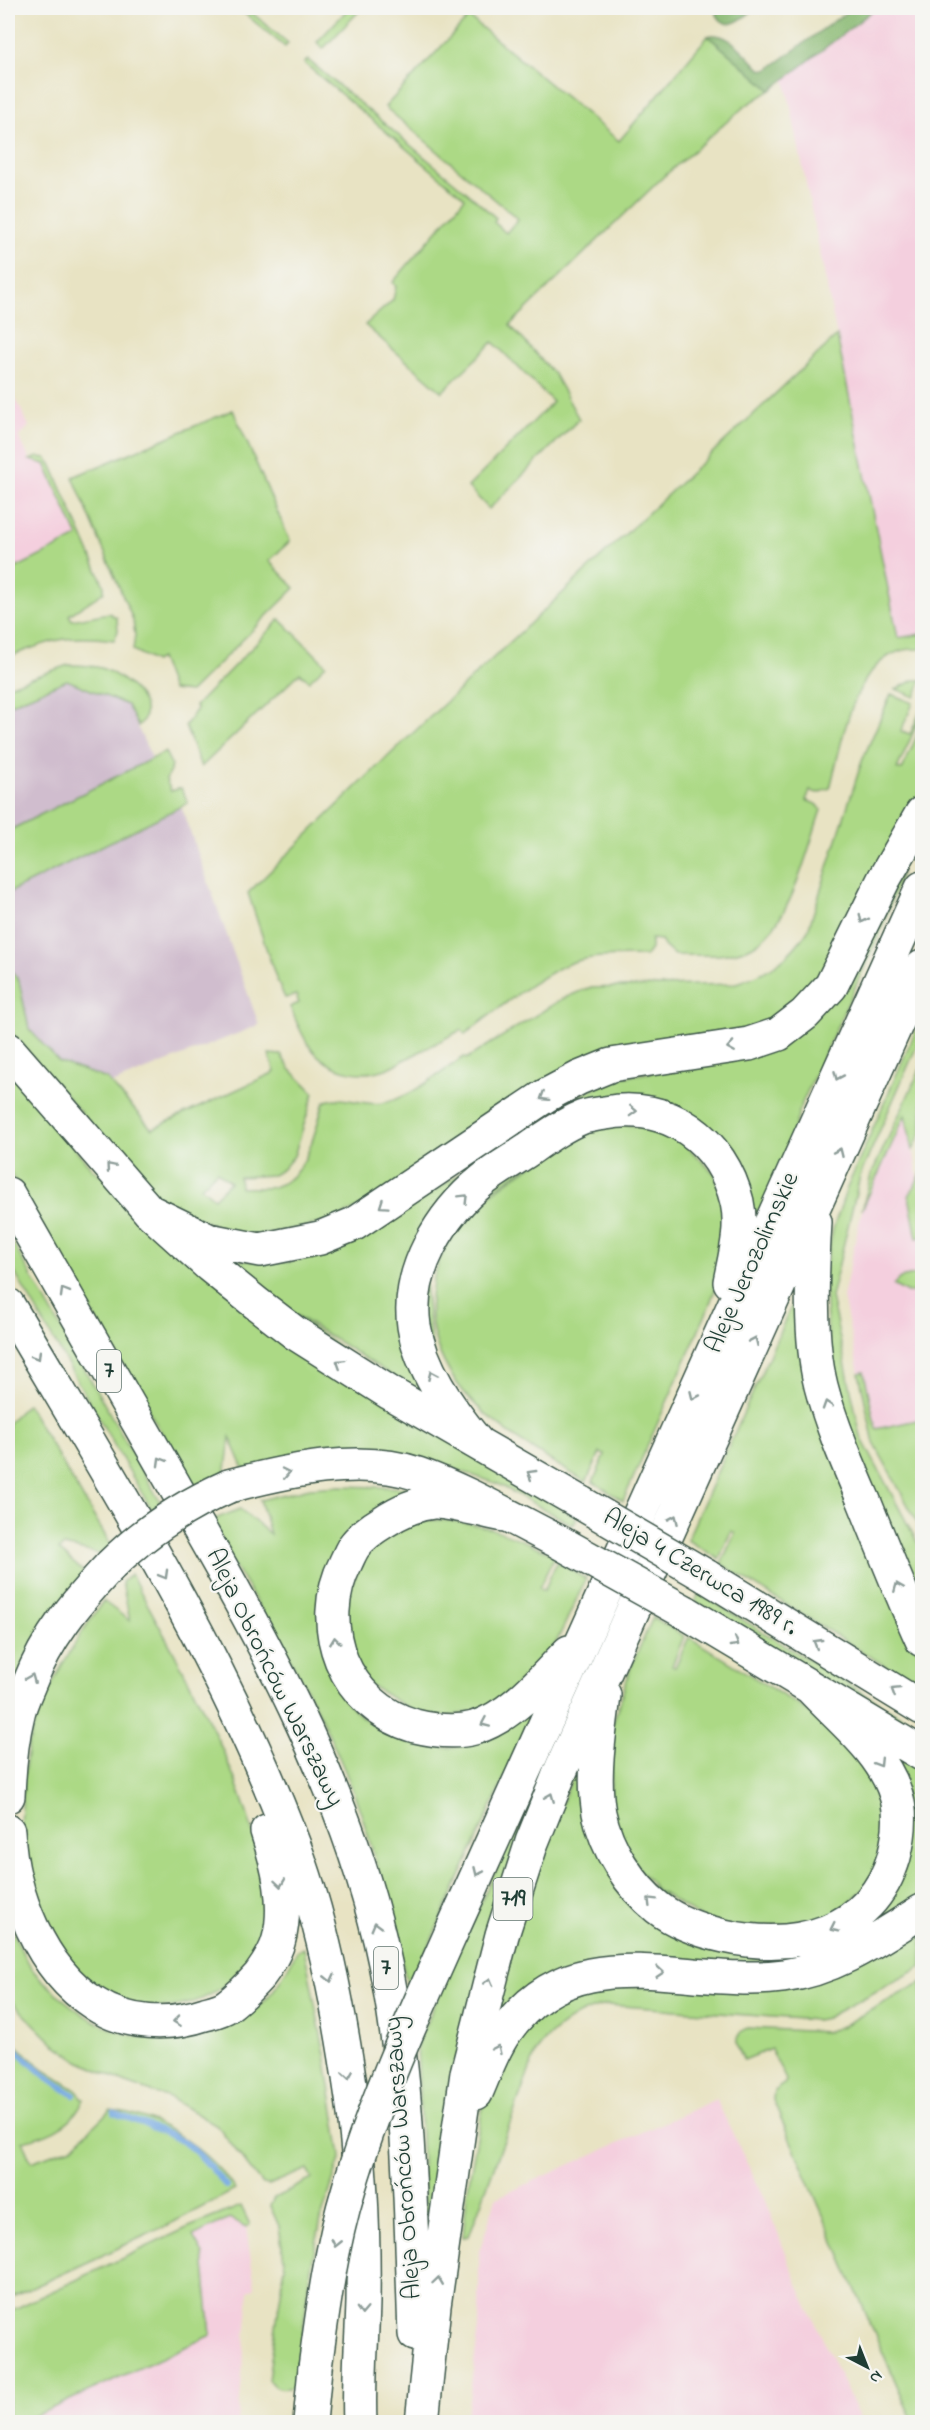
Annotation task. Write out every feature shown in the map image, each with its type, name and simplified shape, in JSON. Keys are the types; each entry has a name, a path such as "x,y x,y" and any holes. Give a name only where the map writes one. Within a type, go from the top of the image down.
{"main road":[{"path":"149,1211 208,1240 260,1250 320,1238 354,1224 545,1096 579,1078 611,1065 749,1044 779,1034 805,1014 831,986 884,879 922,813"},
{"path":"862,1023 878,946 922,827"},
{"name":"Aleje Jerozolimskie","path":"583,1637 922,888"},
{"name":"Aleje Jerozolimskie","path":"607,1668 922,967"},
{"name":"Aleja 4 Czerwca 1989 r.","path":"8,1049 149,1211 210,1266 295,1333 390,1393 706,1576 922,1708"},
{"path":"476,1441 452,1412 421,1351 414,1326 414,1290 422,1262 438,1230 455,1207 483,1180 549,1136 583,1117 619,1110 651,1112 680,1124 708,1145 728,1174 737,1203 739,1236 717,1342"},
{"name":"Aleja Obrońców Warszawy","path":"8,1194 248,1617 296,1711 327,1780 359,1864 379,1938 394,2007 403,2084 420,2422"},
{"path":"815,1206 813,1263 816,1358 821,1386 857,1485 922,1640"},
{"name":"Aleja Obrońców Warszawy","path":"8,1305 167,1580 242,1725 289,1831 321,1937 339,2017 352,2101 359,2176 363,2300 358,2416"},
{"path":"8,1796 10,1752 18,1712 37,1664 57,1629 81,1596 132,1543 165,1519 229,1486 297,1471 328,1467 383,1467 417,1474 505,1515"},
{"path":"505,1515 434,1502 401,1510 354,1545 336,1580 332,1615 336,1651 351,1679 370,1703 397,1721 429,1730 472,1728 514,1707 583,1637"},
{"name":"Aleja 4 Czerwca 1989 r.","path":"505,1515 561,1543 685,1612 922,1754"},
{"name":"719","path":"315,2422 315,2368 334,2249 364,2142 395,2059 583,1637"},
{"path":"607,1668 597,1783 600,1813 619,1864 658,1908 685,1923 708,1932 756,1942 808,1939 837,1927 859,1912 878,1892 890,1869 900,1837 896,1795 878,1759 812,1689"},
{"name":"719","path":"420,2422 467,2073 502,1935 532,1842 561,1770 607,1668"},
{"path":"8,1831 14,1882 40,1944 67,1981 95,2004 122,2017 162,2023 190,2019 225,2007 249,1988 269,1964 279,1940 283,1908 276,1859 257,1803 242,1725"},
{"path":"458,2142 477,2091 505,2032 519,2015 539,1997 559,1985 582,1976 634,1970 762,1978 807,1971 838,1961 867,1946 922,1911"},
{"path":"310,2422 315,2368"}],"shaded area":[{"path":"876,8 922,8 922,634 898,639 785,79"},
{"path":"15,397 29,426 19,438 30,460 45,463 78,537 8,572 8,401"},
{"path":"67,680 127,705 152,758 8,831 8,705"},
{"path":"181,806 259,1025 111,1084 107,1079 59,1062 29,1029 19,981 8,966 8,893"},
{"path":"906,1114 922,1196 922,1427 872,1436 843,1297 862,1210"},
{"path":"716,2099 763,2196 800,2289 861,2422 466,2422 479,2327 479,2253 496,2198"},
{"path":"229,2218 246,2227 255,2287 249,2291 238,2422 22,2422 211,2335 193,2236"}],"green space":[{"path":"238,8 246,8 288,43 285,47"},
{"path":"349,8 362,8 323,49 317,42"},
{"path":"720,8 756,8 735,22 725,23 716,13"},
{"path":"852,8 876,8 771,90 708,36 715,35 730,40 760,69 767,70"},
{"path":"469,17 619,141 708,36 771,90 745,106 662,178 510,325 554,374 579,419 489,509 468,487 553,402 493,342 442,392 365,325 393,300 396,287 393,282 465,198 304,63 308,60 470,195 496,218 494,222 506,233 518,219 385,107"},
{"path":"837,336 898,638 922,634 922,649 904,650 886,658 872,671 861,688 845,729 830,788 818,793 810,791 806,800 818,805 821,810 796,886 777,923 765,937 751,947 733,953 674,955 661,940 651,939 651,949 646,956 602,957 577,961 535,982 465,1034 461,1030 391,1067 370,1073 359,1073 328,1063 311,1048 299,1028 290,1007 299,1003 296,995 285,998 276,978 248,893 381,763"},
{"path":"233,410 290,541 269,561 295,588 190,692 172,690 160,658 155,662 133,650 135,635 133,620 73,477"},
{"path":"38,457 46,458 51,464 104,586 104,592 69,615 72,620 109,613 117,618 118,631 114,640 71,638 36,646 8,657 8,572 78,537 45,464 30,460"},
{"path":"280,619 326,665 309,681 300,673 201,767 185,726 197,709 195,706"},
{"path":"68,665 101,668 128,684 142,700 145,709 144,718 138,726 127,705 67,680 8,705 8,686"},
{"path":"914,680 922,680 915,697 896,689"},
{"path":"891,694 913,703 901,731 910,734 920,712 922,713 897,769 902,770 922,724 922,789 828,969 782,1015 755,1028 643,1045 334,1221 244,1238 172,1207 142,1184 8,1028 8,966 19,981 29,1029 59,1062 107,1079 152,1129 275,1072 269,1054 281,1055 290,1069 314,1093 294,1156 283,1169 273,1175 239,1177 240,1188 273,1187 285,1182 302,1164 313,1140 324,1102 345,1099 376,1104 404,1096 464,1057 466,1059 562,999 588,988 733,984 767,970 785,958 808,930 862,761","holes":["217,1171 230,1182 214,1198 201,1187"]},
{"path":"165,752 172,766 166,780 171,791 181,788 188,803 8,893 8,831"},
{"path":"902,871 881,931 798,1112 769,1202 758,1228 741,1175 620,1100 421,1241 437,1404 280,1305 230,1262 232,1260 289,1262 335,1251 359,1240 423,1199 549,1111 613,1079 769,1051"},
{"path":"922,1016 922,1034 860,1176 831,1297 861,1437 922,1551 922,1616 831,1380 824,1274 833,1229 847,1188"},
{"path":"922,1065 922,1131 913,1150 905,1115 862,1210 871,1175"},
{"path":"8,1067 92,1169 577,1519 573,1525 498,1484 437,1463 404,1457 244,1469 230,1437 225,1477 195,1490 8,1169"},
{"path":"611,1123 670,1130 715,1174 726,1216 716,1287 623,1501 593,1482 605,1455 600,1453 586,1482 550,1461 482,1411 454,1379 444,1362 432,1325 431,1307 436,1270 453,1234 466,1216 492,1193 529,1167 574,1140"},
{"path":"922,1172 922,1237 917,1238 909,1196"},
{"path":"8,1235 163,1507 154,1514 8,1261"},
{"path":"919,1274 922,1290 907,1293 893,1285 900,1278"},
{"path":"798,1303 906,1631 922,1659 922,1689 721,1564 735,1533 731,1531 719,1559 687,1540 789,1311 793,1304"},
{"path":"864,1372 876,1429 922,1419 922,1531 874,1443 859,1373"},
{"path":"27,1404 112,1547 104,1555 64,1546 59,1550 85,1573 8,1709 8,1423"},
{"path":"340,1486 414,1488 364,1522 327,1666 345,1699 356,1711 386,1732 404,1740 441,1748 459,1747 475,1742 531,1709 535,1710 409,1990 367,1832 336,1750 297,1672 207,1522 240,1509 270,1534 260,1500 310,1488"},
{"path":"432,1520 481,1526 510,1535 555,1555 539,1588 544,1591 557,1561 586,1579 555,1645 494,1708 427,1720 359,1678 342,1612 360,1562 383,1538 414,1523"},
{"path":"131,1574 210,1722 228,1762 255,1840 268,1906 265,1928 258,1946 248,1963 235,1977 218,1990 199,2000 161,2007 142,2006 103,1992 85,1980 70,1964 54,1940 30,1894 21,1843 23,1787 27,1756 40,1709 64,1661 103,1601 130,1621 122,1582"},
{"path":"699,1593 922,1729 922,1740 695,1602"},
{"path":"618,1597 623,1599 580,1695 430,2233 425,2233 417,2044"},
{"path":"653,1617 684,1636 672,1666 675,1667 689,1637 821,1719 871,1769 888,1812 875,1879 829,1920 721,1930 647,1884 610,1816 612,1726 631,1667"},
{"path":"887,1753 922,1764 922,1899 799,1963 635,1960 492,2020 530,1884 580,1758 589,1816 712,1949 760,1956 880,1908"},
{"path":"8,1920 32,1969 73,2007 98,2023 124,2033 152,2039 179,2040 207,2035 233,2024 258,2007 270,1995 297,1951 304,1948 325,2055 341,2156 321,2219 309,2278 298,2376 293,2387 279,2388 268,2380 285,2266 279,2226 270,2206 274,2198 312,2179 307,2169 269,2185 262,2184 217,2126 172,2099 124,2082 79,2061 53,2043 8,1998"},
{"path":"922,1925 922,1967 826,2018 816,2020 608,2005 578,2015 568,2021 536,2052 469,2236 463,2237 467,2193 481,2115 490,2086 530,2020 594,1985 741,1990"},
{"path":"922,1982 922,2422 913,2422 773,2100 774,2091 786,2080 771,2049 744,2060 739,2051 737,2038 747,2028 826,2032 840,2027"},
{"path":"8,2037 44,2070 76,2090 84,2099 74,2116 59,2128 22,2141 31,2162 72,2147 110,2110 146,2119 181,2137 212,2162 235,2190 168,2225 8,2299"},
{"path":"241,2206 250,2225 246,2227 229,2218 193,2236 203,2254 211,2335 22,2422 8,2422 8,2312 189,2227"}],"waterway":[{"path":"8,2043 44,2075 74,2095"},
{"path":"114,2113 158,2129 183,2142 201,2157 226,2186"}]}
